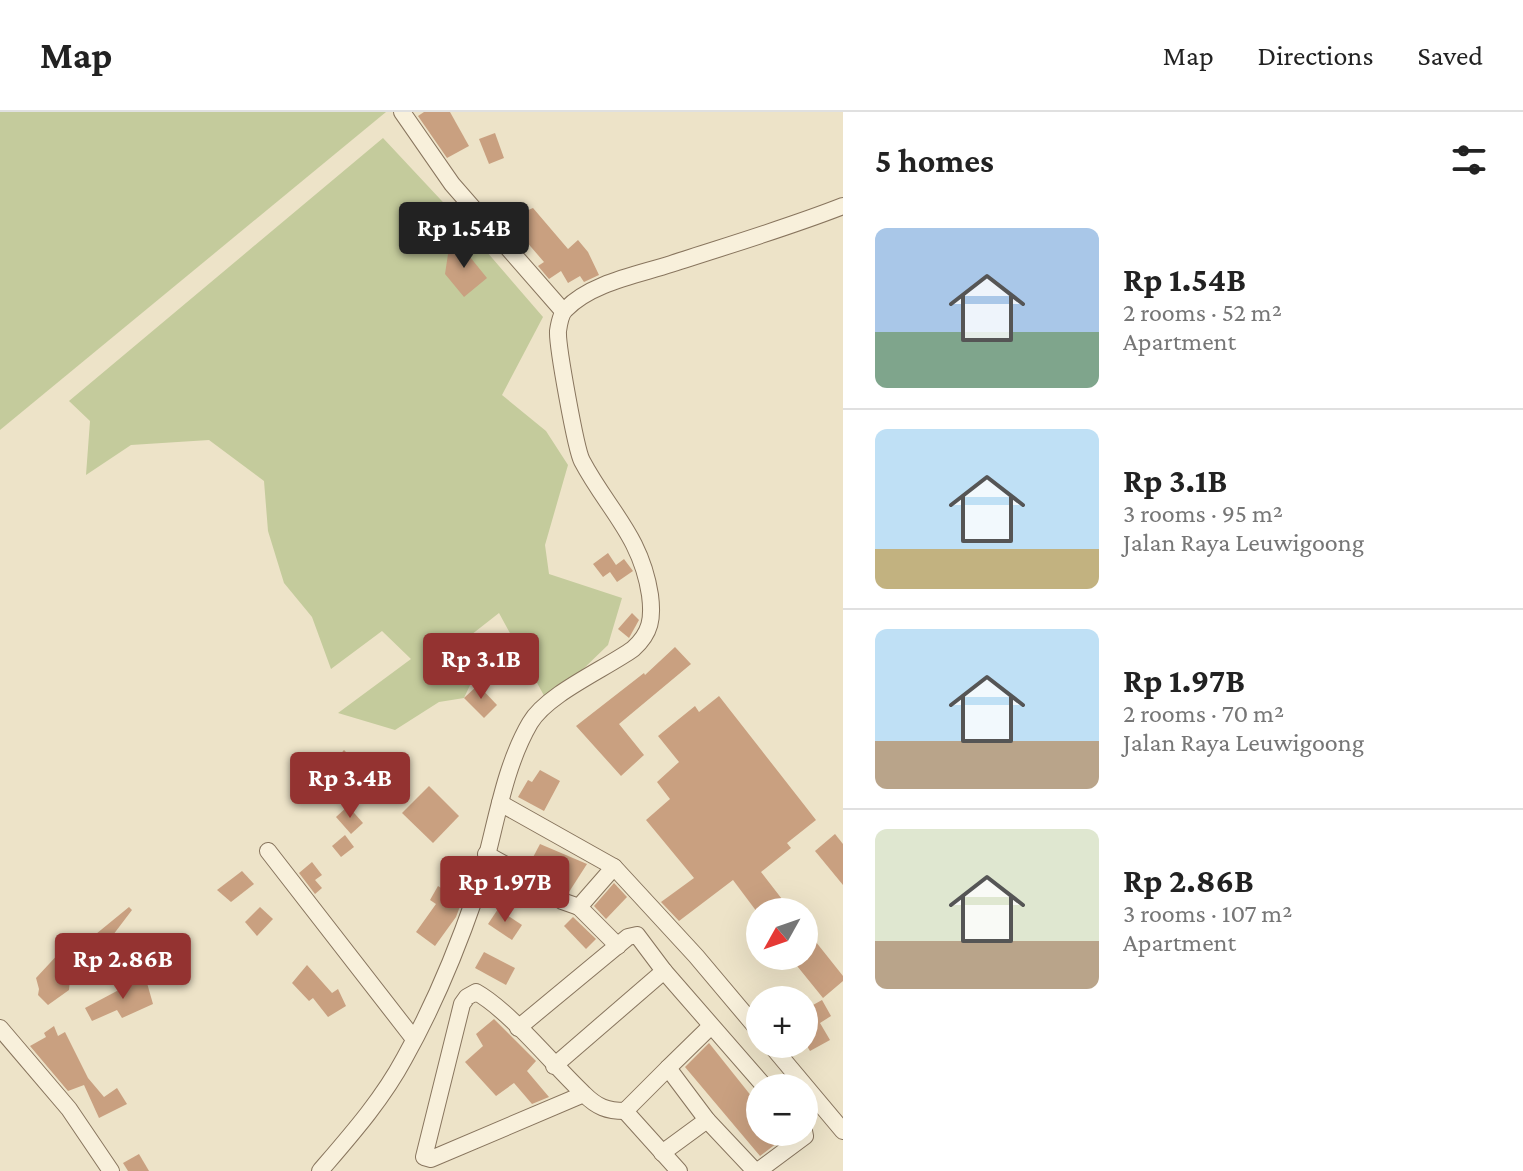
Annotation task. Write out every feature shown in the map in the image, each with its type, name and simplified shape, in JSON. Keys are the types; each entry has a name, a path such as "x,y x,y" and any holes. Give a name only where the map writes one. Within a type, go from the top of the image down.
{"street":[{"path":"402,112 452,184 563,311"},
{"path":"320,1171 356,1129 404,1060 414,1039 475,897 500,803 519,750 536,716 548,703 619,659 643,640 653,614 648,579 634,540 581,459 558,333 563,311 579,298 615,282 843,206"},
{"path":"500,803 614,867 746,1015"},
{"path":"268,851 414,1039"},
{"path":"486,854 531,879 562,901 579,907 618,946"},
{"path":"579,907 614,867"},
{"path":"518,1028 632,935 639,936 664,971 754,1074"},
{"path":"554,1066 664,971"},
{"path":"584,1094 431,1159 424,1157 462,1004 476,992 518,1028 584,1094 603,1109 625,1111 679,1171"},
{"path":"625,1111 711,1026"},
{"path":"0,1028 76,1118 111,1171"},
{"path":"782,1058 843,1131"},
{"path":"668,1068 707,1120 756,1171 791,1146"},
{"path":"662,1153 707,1120"}],"green space":[{"path":"0,112 386,112 0,430"},
{"path":"383,138 543,317 502,395 546,431 568,465 545,545 549,574 622,598 608,645 548,703 499,613 462,642 478,668 464,698 439,702 395,730 338,713 411,659 382,631 331,669 312,617 284,583 268,531 264,481 209,440 131,445 86,475 90,421 69,401"}],"building":[{"path":"424,112 450,112 469,146 447,158 418,116"},
{"path":"495,133 504,158 489,164 479,139"},
{"path":"533,208 568,249 578,240 588,252 599,275 584,282 580,276 568,283 561,271 549,279 538,266 544,262 525,240 514,216"},
{"path":"469,239 470,257 487,278 464,297 445,274 448,254"},
{"path":"608,553 616,565 624,559 633,571 617,582 610,572 603,577 593,564"},
{"path":"632,613 639,620 629,638 618,629"},
{"path":"675,647 691,664 619,724 644,755 621,776 576,726 645,675"},
{"path":"478,685 497,705 484,718 464,698"},
{"path":"719,696 816,820 787,843 791,848 761,872 781,898 746,898 733,880 679,921 661,902 694,878 646,820 670,799 657,782 679,762 658,736 695,706 699,712"},
{"path":"344,750 369,775 353,794 329,767"},
{"path":"540,770 560,781 544,811 518,797 528,780 532,782"},
{"path":"429,786 459,816 433,843 402,813"},
{"path":"348,806 363,823 351,834 336,817"},
{"path":"835,834 843,844 843,885 815,851"},
{"path":"345,835 354,847 341,857 332,846"},
{"path":"540,844 587,864 569,892 529,865"},
{"path":"312,862 322,875 315,880 322,888 315,894 299,873"},
{"path":"242,871 254,884 231,902 217,890"},
{"path":"614,883 627,897 606,919 594,906"},
{"path":"438,886 462,901 456,917 435,946 416,932 436,904 430,900"},
{"path":"129,907 132,910 113,935 128,956 123,960 96,934"},
{"path":"260,907 273,919 257,936 245,922"},
{"path":"498,909 522,925 512,940 488,924"},
{"path":"573,917 596,939 586,949 564,926"},
{"path":"90,934 98,943 77,968 81,973 70,979 69,990 48,1005 38,995 36,978 62,950 69,959 77,939 84,940"},
{"path":"818,945 843,976 843,981 823,998 818,986 813,986 800,970 818,970"},
{"path":"484,952 515,968 506,985 475,968"},
{"path":"307,965 332,993 338,989 346,1006 328,1017 313,998 309,1001 292,983"},
{"path":"145,976 153,1004 122,1018 117,1010 92,1021 85,1008"},
{"path":"822,1000 831,1016 820,1023 830,1040 818,1047 818,1002"},
{"path":"494,1019 536,1061 527,1071 549,1097 532,1104 514,1083 496,1096 465,1062 483,1046 476,1034"},
{"path":"54,1026 58,1036 65,1032 88,1078 104,1097 117,1088 127,1104 99,1118 84,1085 68,1091 30,1046 46,1037 44,1033"},
{"path":"709,1043 746,1089 746,1139 685,1067"},
{"path":"752,1146 773,1146 760,1156"},
{"path":"139,1154 149,1171 128,1171 123,1163"}]}
